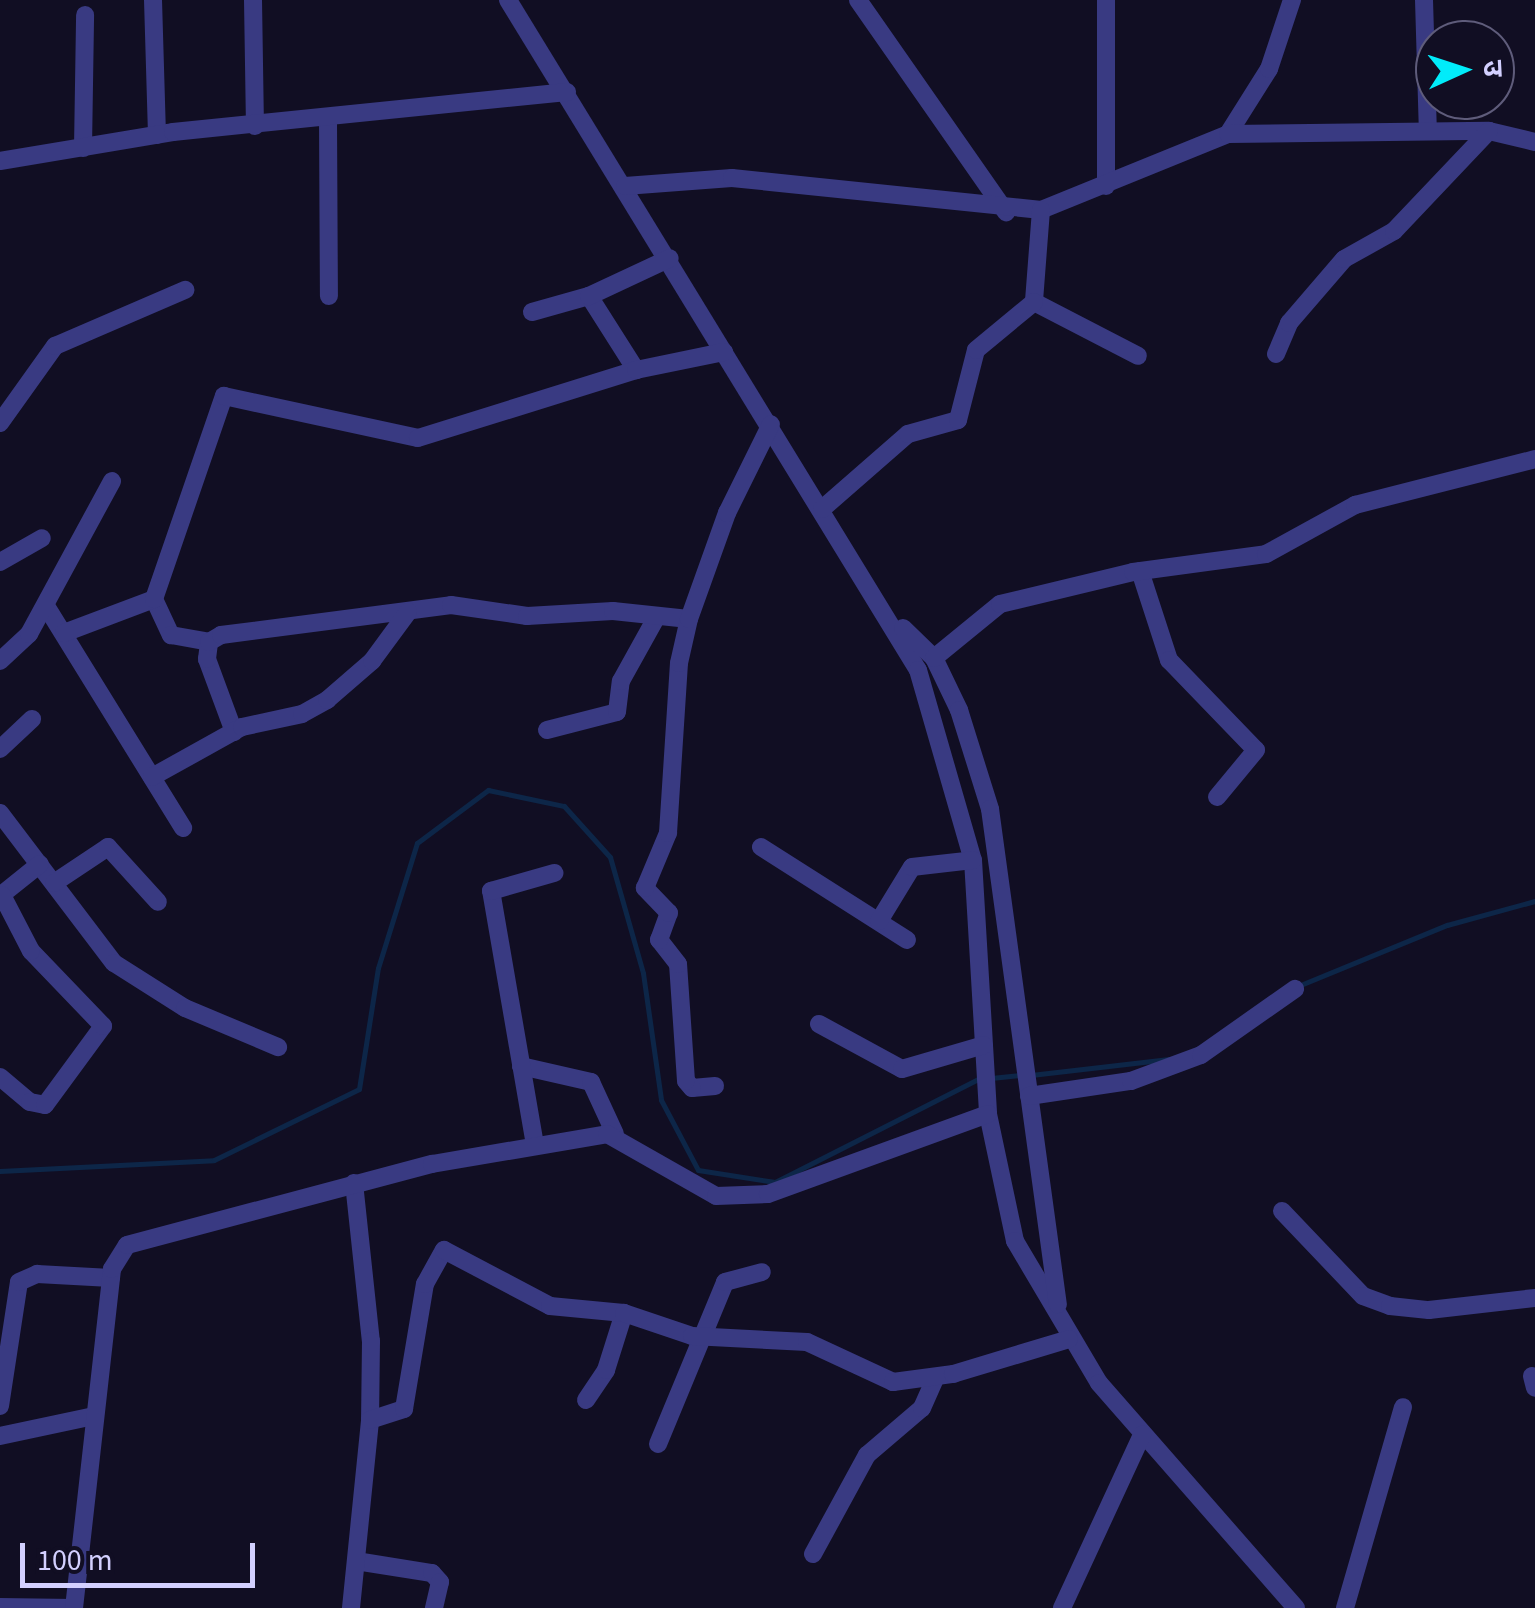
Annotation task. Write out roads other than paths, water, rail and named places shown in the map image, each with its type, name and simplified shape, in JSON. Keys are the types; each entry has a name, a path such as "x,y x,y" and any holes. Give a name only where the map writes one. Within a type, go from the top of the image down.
{"street":[{"path":"154,0 157,135"},
{"path":"252,0 255,126"},
{"path":"508,0 888,614 939,726 973,860 988,1114 1012,1233 1069,1338 1142,1435 1296,1608"},
{"path":"858,0 1006,212"},
{"path":"1106,0 1106,186"},
{"path":"1228,134 1269,69 1292,0"},
{"path":"1424,0 1428,131"},
{"path":"83,148 85,15"},
{"path":"0,161 157,135 567,92"},
{"path":"328,120 330,296"},
{"path":"625,186 732,178 840,186 1006,212 1041,210 1228,134 1489,130 1535,142"},
{"path":"1276,354 1290,323 1344,259 1394,231 1489,130"},
{"path":"822,509 904,436 958,420 976,350 1034,302 1041,210"},
{"path":"532,312 589,296 670,258"},
{"path":"0,423 55,346 185,290"},
{"path":"589,296 636,370"},
{"path":"1034,302 1138,356"},
{"path":"689,619 613,611 527,616 467,605 221,635 209,642 171,635 154,599 224,396 409,439 636,370 724,352"},
{"path":"715,1086 692,1088 686,1081 678,964 660,940 669,912 646,888 668,832 680,663 689,619 727,512 771,424"},
{"path":"934,658 988,608 1140,571 1266,554 1355,505 1535,459"},
{"path":"0,661 46,606 112,481"},
{"path":"0,562 42,538"},
{"path":"1140,571 1169,660 1256,750 1217,796"},
{"path":"64,633 154,599"},
{"path":"46,606 183,828"},
{"path":"152,777 234,732 327,700 372,661 408,612"},
{"path":"888,614 934,658 959,710 990,809 1060,1319"},
{"path":"547,730 617,712 620,681 657,616"},
{"path":"209,642 207,659 234,732"},
{"path":"0,749 32,719"},
{"path":"0,813 98,947 135,980 278,1048"},
{"path":"54,884 108,846 158,902"},
{"path":"761,846 906,940"},
{"path":"879,921 912,867 973,860"},
{"path":"0,1077 30,1102 45,1105 103,1026 32,952 1,895 40,864"},
{"path":"534,1145 491,891 554,873"},
{"path":"1028,1091 1117,1084 1200,1055 1295,989"},
{"path":"818,1024 909,1070 985,1053"},
{"path":"520,1066 591,1082 615,1134 694,1186 737,1198 831,1173 988,1114"},
{"path":"0,1607 74,1608 111,1278 116,1256 126,1245 354,1182 534,1145 615,1134"},
{"path":"352,1608 370,1420 371,1341 354,1182"},
{"path":"1282,1211 1363,1296 1390,1306 1429,1310 1535,1298"},
{"path":"370,1420 404,1409 424,1284 444,1250 550,1306 624,1313 704,1336 807,1342 893,1382 936,1377 1069,1338"},
{"path":"658,1444 728,1277 762,1272"},
{"path":"0,1406 3,1352 19,1282 36,1274 111,1278"},
{"path":"586,1400 606,1370 624,1313"},
{"path":"814,1554 868,1454 922,1408 936,1377"},
{"path":"1344,1608 1403,1408"},
{"path":"0,1436 94,1416"},
{"path":"1062,1608 1142,1435"},
{"path":"356,1561 432,1572 440,1582 434,1608"}],"waterway":[{"path":"0,1171 214,1160 359,1089 378,968 417,843 488,790 564,806 610,857 643,973 661,1100 698,1170 775,1182 980,1078"},
{"path":"1298,986 1447,925 1535,901"},
{"path":"1031,1075 1169,1059"},
{"path":"991,1078 1020,1075"}]}
